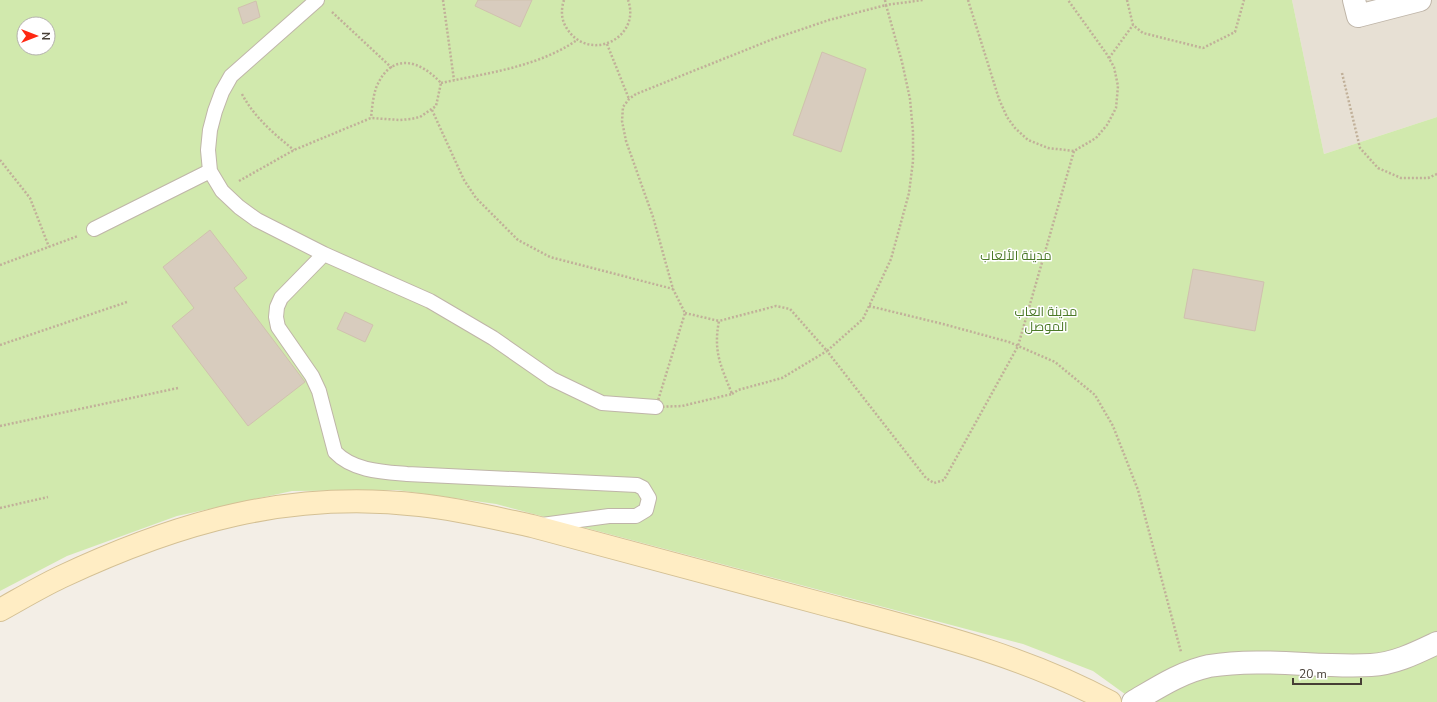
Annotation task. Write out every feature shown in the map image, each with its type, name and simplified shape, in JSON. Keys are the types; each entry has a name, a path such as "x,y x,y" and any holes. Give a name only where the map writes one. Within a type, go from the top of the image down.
{"main road":[{"path":"0,610 60,577 165,533 218,517 268,507 318,502 368,501 419,504 469,512 532,526 947,638 1031,665 1075,683 1110,702"}],"street":[{"path":"1354,0 1358,16 1420,0"},
{"path":"1132,702 1165,682 1186,673 1208,667 1226,664 1372,665 1395,661 1417,653 1437,643"}],"lane":[{"path":"317,0 231,76 222,92 210,130 208,150 210,171 222,190 239,207 257,220 324,254 430,301 493,338 552,379 602,403 656,407"},
{"path":"94,229 210,171"},
{"path":"324,254 281,298 277,307 276,317 278,327 312,376 319,391 324,406 332,446 340,456 357,466 408,474 637,485 642,488 649,498 646,510 636,516 609,516 532,526"}],"path":[{"path":"443,0 454,80"},
{"path":"564,0 562,14 564,24 570,33 577,40 586,44 597,46 607,44 623,32 628,23 630,13 628,0"},
{"path":"885,0 886,5 902,62 910,99 913,132 913,161 909,193 891,259 863,319 827,351 782,378 738,390 732,394 682,406 656,407 685,313 673,289 653,217 625,134 622,121 623,108 629,99 636,94 773,39 830,20 886,5 923,0"},
{"path":"968,0 999,99 1007,117 1015,128 1028,140 1048,148 1074,151 1096,138 1107,125 1116,108 1118,86 1114,67 1068,0"},
{"path":"1127,0 1133,25 1143,33 1203,48 1235,32 1244,0"},
{"path":"331,11 392,68"},
{"path":"1108,58 1133,25"},
{"path":"441,83 542,59 568,47 577,40"},
{"path":"607,44 629,99"},
{"path":"222,190 294,150 371,118 400,120 420,117 436,106 440,96 441,83 430,71 419,65 409,62 392,68 383,75 376,88 371,118"},
{"path":"1342,73 1360,148 1378,168 1401,178 1428,178 1437,174"},
{"path":"231,76 244,98 258,117 275,135 294,150"},
{"path":"432,110 464,180 476,198 518,240 550,257 673,289"},
{"path":"685,313 718,321 776,306 790,309 827,351 926,478 931,482 938,483 946,477 1018,346 1074,151"},
{"path":"0,160 30,198 49,247"},
{"path":"0,265 94,229"},
{"path":"0,345 126,302"},
{"path":"869,306 943,324 1018,346 1056,362 1095,395 1113,426 1138,490 1186,673"},
{"path":"718,321 716,339 718,359 732,394"},
{"path":"0,426 178,388"},
{"path":"0,508 48,498"}],"shaded area":[{"path":"1292,0 1437,0 1437,117 1324,154"}],"green space":[{"name":"مدينة العاب الموصل","path":"0,0 1292,0 1324,154 1437,117 1437,702 1136,702 1093,671 1023,644 496,504 397,490 292,491 177,516 67,556 0,591"}],"building":[{"path":"478,0 532,0 520,27 475,6"},
{"path":"256,1 260,17 243,24 238,8"},
{"path":"822,52 866,69 841,152 793,135"},
{"path":"210,230 247,278 234,288 305,382 248,426 172,326 194,308 163,267"},
{"path":"1193,269 1264,282 1255,331 1184,318"},
{"path":"345,312 373,325 365,342 337,329"}],"park label":[{"name":"مدينة الألعاب","path":"1016,256"}]}
